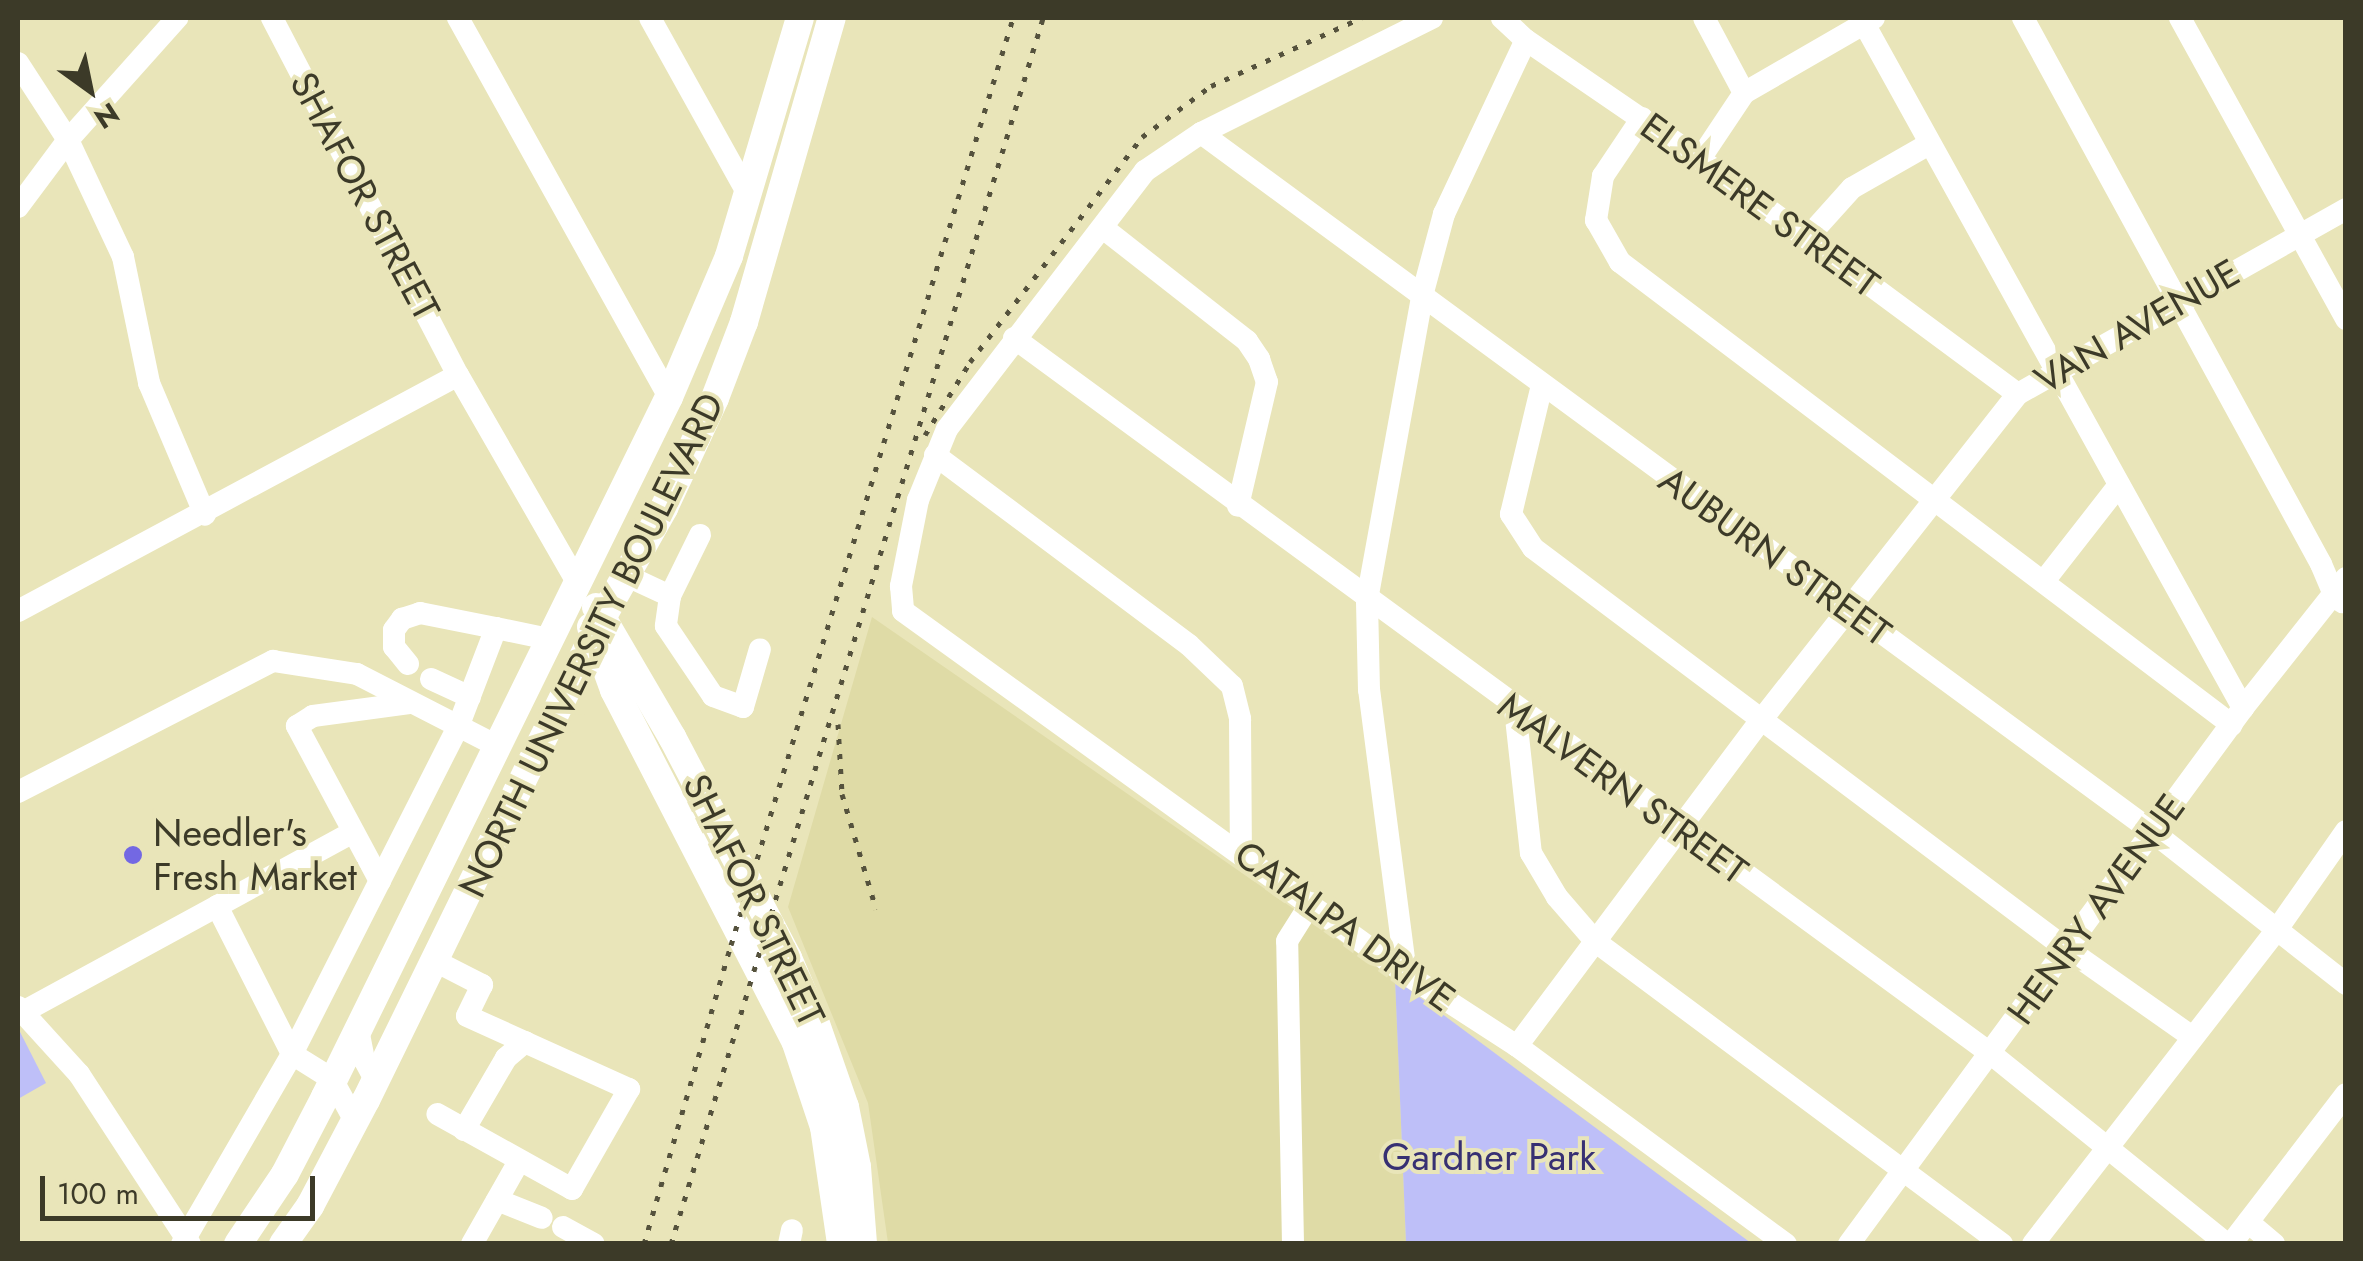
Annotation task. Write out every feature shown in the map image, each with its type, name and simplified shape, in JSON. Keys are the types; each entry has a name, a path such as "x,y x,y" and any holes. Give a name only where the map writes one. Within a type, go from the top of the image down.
{"main road":[{"name":"NORTH UNIVERSITY BOULEVARD","path":"238,1244 285,1174 670,397 729,256 800,18"},
{"name":"NORTH UNIVERSITY BOULEVARD","path":"283,1244 310,1206 356,1121 564,693 671,493 744,322 832,18"},
{"name":"SHAFOR STREET","path":"577,582 598,626 690,771 788,958 816,1022 845,1107 857,1168 863,1244"},
{"name":"SHAFOR STREET","path":"598,626 614,690 796,1042 824,1127 841,1244"},
{"path":"564,693 588,685 614,690"}],"street":[{"path":"18,207 68,140 177,18"},
{"name":"SHAFOR STREET","path":"272,18 458,375 577,582"},
{"path":"458,18 670,397"},
{"path":"650,18 748,194"},
{"path":"1240,850 1240,719 1232,686 1190,645 935,455 947,429 1014,338 1145,172 1201,133 1432,18"},
{"name":"ELSMERE STREET","path":"1502,18 1526,40 1700,159 2018,394"},
{"path":"1704,18 1744,93"},
{"path":"2022,18 2321,564 2342,593"},
{"path":"2180,18 2346,319"},
{"path":"1700,159 1744,93 1866,20 1928,144 2119,484 2238,716"},
{"path":"1406,974 1369,690 1367,600 1422,296 1444,214 1526,40"},
{"path":"18,63 68,140 123,257 149,383 204,514"},
{"path":"1642,118 1603,176 1596,220 1620,262 2044,581 2238,716"},
{"name":"AUBURN STREET","path":"1201,133 2152,832 2344,978"},
{"path":"1807,238 1852,188 1928,144"},
{"name":"VAN AVENUE","path":"1517,1046 1762,718 1850,612 2018,394 2346,209"},
{"path":"1104,228 1247,340 1259,360 1266,382 1238,506"},
{"name":"MALVERN STREET","path":"1014,338 1680,830 1990,1053 2229,1244"},
{"path":"18,612 458,375"},
{"path":"1542,385 1511,514 1533,548 2060,944 2190,1036"},
{"name":"CATALPA DRIVE","path":"935,455 918,500 901,586 903,610 1240,850 1406,974 1517,1046 1786,1244"},
{"path":"2044,581 2119,484"},
{"path":"700,535 670,596 666,626 713,696 743,707 760,649"},
{"path":"625,575 670,596"},
{"name":"HENRY AVENUE","path":"1849,1244 2238,716 2342,593"},
{"path":"408,664 394,647 394,630 402,619 420,613 549,639"},
{"path":"354,832 20,1009 80,1074 186,1242 292,1054 458,727 496,628"},
{"path":"18,792 273,660 356,674 497,746"},
{"path":"430,679 470,697"},
{"path":"380,881 298,726 313,716 410,703"},
{"path":"1516,709 1531,853 1556,897 1596,942 2002,1244"},
{"path":"2032,1244 2190,1036 2278,928 2346,830"},
{"path":"1292,1244 1287,941 1311,903"},
{"path":"216,906 292,1054 332,1080 356,1121"},
{"path":"435,962 482,985 467,1016 629,1090 572,1189 518,1163 438,1114"},
{"path":"358,1029 364,1059 376,1080"},
{"path":"464,1130 506,1058 524,1042"},
{"path":"2229,1244 2346,1094"},
{"path":"472,1244 518,1163"},
{"path":"497,1200 594,1244"},
{"path":"2248,1222 2274,1244"}],"shaded area":[{"path":"872,617 1395,979 1406,1243 888,1243 868,1103 788,907"}],"green space":[{"name":"Gardner Park","path":"1395,979 1751,1243 1406,1243"},
{"path":"18,1028 46,1083 18,1099"}],"railway":[{"path":"644,1244 1013,18"},
{"path":"671,1244 1043,18"},
{"path":"925,435 970,362 1142,137 1211,86 1361,18"},
{"path":"838,724 842,794 876,909"}],"place":[{"name":"Needler's Fresh Market","path":"133,855"}]}
